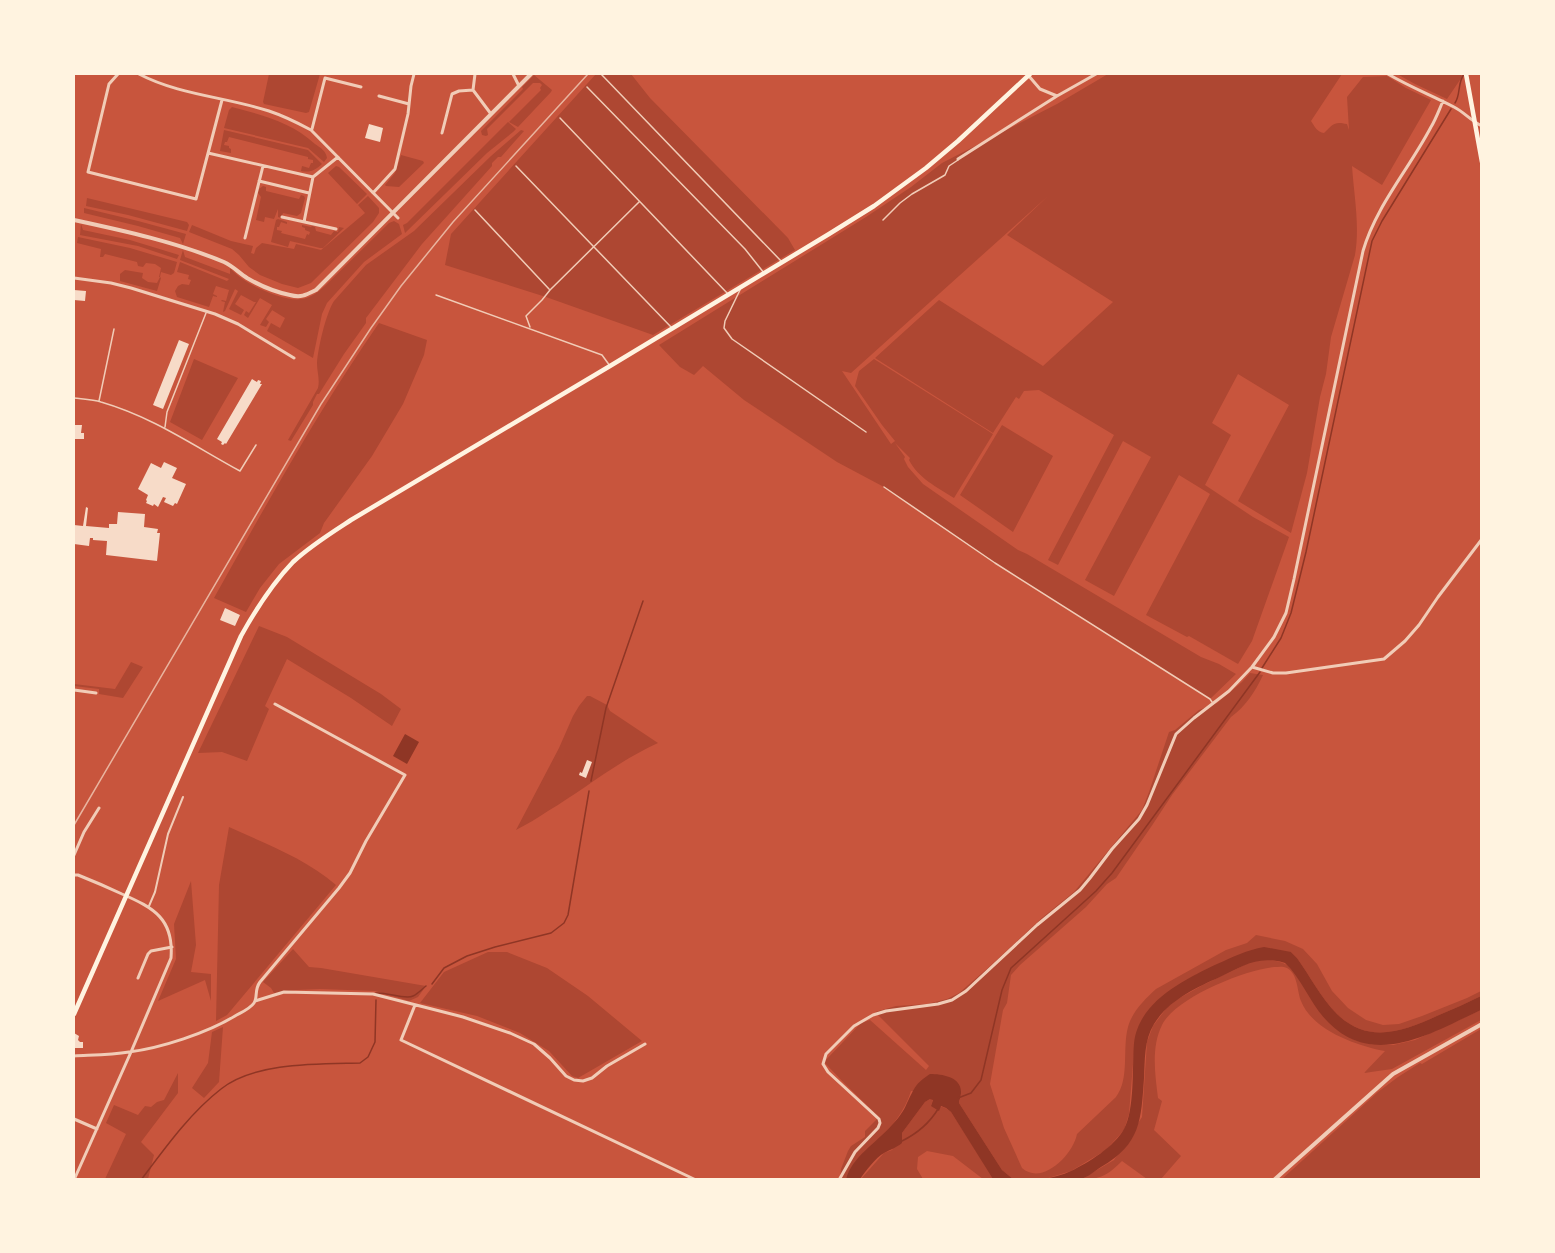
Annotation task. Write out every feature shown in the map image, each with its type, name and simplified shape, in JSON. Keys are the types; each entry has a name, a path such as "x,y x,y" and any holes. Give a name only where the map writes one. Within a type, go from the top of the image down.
{"main road":[{"path":"74,1014 241,636 271,588 294,561 351,520 874,206 958,141 1028,74"},
{"path":"1466,74 1482,162"}],"street":[{"path":"118,74 109,84 88,172 196,199 222,100"},
{"path":"139,74 172,87 268,110 311,130 398,218"},
{"path":"373,193 395,169 408,114 414,74"},
{"path":"474,74 474,90 491,114"},
{"path":"513,74 519,86"},
{"path":"74,220 128,231 194,251 235,268 245,277 268,288 290,296 303,297 316,290 531,74"},
{"path":"1028,74 1040,89 1057,96"},
{"path":"958,159 1095,74"},
{"path":"1388,74 1456,108 1474,123 1482,126"},
{"path":"311,130 324,78 361,87"},
{"path":"442,133 452,94 474,90"},
{"path":"379,96 409,104"},
{"path":"838,1179 855,1152 880,1123 879,1119 828,1072 823,1064 826,1054 854,1026 873,1015 885,1011 938,1004 952,1000 966,991 1037,925 1080,890 1139,819 1176,734 1229,691 1252,667 1274,637 1286,613 1294,579 1368,233 1432,126 1443,102"},
{"path":"208,153 313,177"},
{"path":"304,222 313,177 338,157"},
{"path":"244,238 263,166"},
{"path":"259,181 309,193"},
{"path":"282,217 336,229"},
{"path":"74,278 111,283 206,311 238,324 294,358"},
{"path":"1252,667 1273,673 1286,673 1384,659 1406,641 1482,539"},
{"path":"74,690 96,693"},
{"path":"255,1001 256,990 260,982 350,873 405,775 275,704"},
{"path":"148,906 155,892 168,834 183,797"},
{"path":"74,855 84,832 99,808"},
{"path":"74,875 126,896 157,912 166,925 172,947 171,958 74,1179"},
{"path":"138,978 151,951 172,947"},
{"path":"74,1056 131,1052 163,1045 206,1030 250,1007 255,1001 284,992 373,994 463,1017 534,1044 566,1076 574,1080 582,1081 592,1078 607,1066 645,1044"},
{"path":"415,1005 401,1040 696,1179"},
{"path":"1274,1179 1393,1074 1482,1024"},
{"path":"74,1119 97,1129"}],"lane":[{"path":"601,74 782,262"},
{"path":"586,87 745,249 764,273"},
{"path":"560,118 729,295"},
{"path":"883,220 912,194 945,175 949,166 958,159"},
{"path":"516,166 672,328"},
{"path":"530,328 526,316 639,201"},
{"path":"475,210 550,290"},
{"path":"741,287 725,321 724,328 732,339 866,432"},
{"path":"436,295 602,355 610,366"},
{"path":"165,428 167,412 206,311"},
{"path":"99,401 114,329"},
{"path":"74,398 99,401 142,417 240,471 256,445"},
{"path":"884,487 995,563 1210,699 1212,703"}],"shaded area":[{"path":"269,74 320,74 309,112 264,104"},
{"path":"596,74 631,74 650,98 788,238 795,250 653,335 546,297 445,265 451,234"},
{"path":"1108,74 1342,74 1311,121 1318,130 1324,133 1336,123 1347,124 1349,130 1347,97 1363,77 1387,76 1431,100 1382,185 1352,166 1357,222 1355,255 1331,337 1307,473 1291,533 1238,501 1289,405 1238,374 1212,423 1231,435 1205,485 1253,517 1289,537 1252,641 1238,664 1146,615 1210,494 1179,475 1114,596 1085,580 1151,457 1123,441 1058,565 1048,560 1114,435 1039,390 1024,391 1019,399 1016,397 993,433 875,358 939,300 1043,366 1113,302 1007,235 1048,196 851,373 842,371 891,444 895,441 855,386 859,371 874,359 993,434 954,498 923,477 913,466 910,458 895,443 905,457 908,467 923,484 1018,550 1201,657 1236,674 1210,699 995,563 884,487 837,462 744,400 703,366 694,375 680,367 659,345 866,217 942,163 1057,104"},
{"path":"1397,74 1461,74 1462,77 1447,99"},
{"path":"534,75 552,90 551,92 518,127 509,122 541,90 540,83 533,83 487,129 488,135 482,135 481,131"},
{"path":"232,107 265,116 296,130 323,150 327,158 324,162 308,148 224,128"},
{"path":"508,122 516,129 487,153 405,233 403,225"},
{"path":"224,130 308,150 322,164 308,172 301,171 302,166 309,168 313,160 229,137 224,145 229,146 231,153 220,151"},
{"path":"521,130 524,131 501,157 492,163 492,166 422,244 366,318 366,323 317,394 313,405 291,441 288,440 318,388 319,349 325,322 334,301 366,265 414,231"},
{"path":"401,155 424,163 399,187 386,186 395,173"},
{"path":"336,166 367,194 357,204 328,173"},
{"path":"263,186 266,187 266,191 299,199 301,195 304,196 301,213 297,216 283,213 281,218 278,217 278,209 274,219 265,217 264,222 256,220 261,197 258,193"},
{"path":"368,196 379,208 379,213 373,222 311,283 298,288 260,275 232,249 189,232 192,225 231,241 253,246 251,253 254,254 256,248 262,243 294,249 296,244 321,250 365,213 358,205"},
{"path":"87,198 187,222 189,225 187,231 86,206"},
{"path":"84,208 186,234 183,244 180,238 84,213"},
{"path":"278,219 287,222 287,224 281,222 277,227 277,230 282,231 281,233 305,239 310,232 302,225 315,227 316,231 331,235 334,231 338,232 339,227 344,228 323,248 290,241 288,247 271,242"},
{"path":"394,221 399,224 402,234 364,262 327,303 322,314 313,358 267,331 271,323 280,328 285,318 272,310 266,319 269,322 266,327 260,325 272,305 260,298 248,318 244,315 246,311 249,313 256,302 241,295 235,304 244,310 241,315 229,309 238,291 235,289 223,312 225,302 221,301 226,301 229,290 216,286 213,294 217,297 213,296 209,307 177,297 175,291 178,286 189,285 191,280 188,279 189,275 177,272 180,262 227,281 229,279 180,260 183,250 185,257 230,274 230,268 242,279 263,290 288,298 301,299 311,296 325,286 389,223"},
{"path":"81,224 83,230 130,240 179,255 177,259 138,246 80,235"},
{"path":"78,237 130,248 177,262 174,273 171,275 161,272 159,277 161,268 155,264 146,263 143,267 138,266 137,262 105,254 100,257 101,249 77,243"},
{"path":"125,270 143,273 142,278 148,282 157,283 160,277 157,291 120,281 120,274"},
{"path":"379,323 427,340 424,355 403,404 372,456 324,523 320,533 279,564 260,588 246,612 214,598 314,424"},
{"path":"194,359 238,378 202,440 170,422"},
{"path":"1002,425 1053,456 1013,532 960,495"},
{"path":"259,626 287,637 381,694 401,709 392,726 287,659 265,706 269,709 247,761 222,752 198,753"},
{"path":"131,662 143,667 123,698 99,694 99,689 74,686 74,684 115,689"},
{"path":"1250,673 1263,675 1253,693 1231,717 1172,795 1116,878 1011,975 990,1084 1004,1128 1022,1168 1030,1173 1038,1173 1056,1166 1070,1151 1077,1134 1116,1097 1123,1081 1128,1027 1135,1011 1147,997 1156,989 1226,950 1247,943 1256,935 1285,941 1303,949 1317,964 1332,991 1348,1008 1366,1020 1383,1025 1399,1024 1481,991 1481,996 1413,1026 1387,1032 1374,1032 1349,1024 1337,1014 1291,952 1197,974 1135,1039 1129,1114 1124,1130 1106,1150 1071,1171 1045,1179 1013,1179 1002,1170 959,1103 961,1094 911,1091 892,1125 858,1159 846,1179 840,1179 841,1169 851,1146 865,1137 865,1131 879,1117 824,1062 861,1023 870,1020 926,1070 929,1066 875,1012 896,1006 927,1004 959,993 1074,892 1142,810 1169,732 1175,730 1199,710 1217,703"},
{"path":"587,696 607,705 610,711 658,743 629,758 516,830 573,716"},
{"path":"405,734 419,742 407,764 393,756"},
{"path":"229,827 298,859 336,885 227,1015 216,1021 219,885"},
{"path":"191,881 196,945 191,972 211,974 211,1001 205,980 158,1001 176,959 174,924"},
{"path":"1264,947 1291,952 1331,1008 1349,1024 1362,1029 1374,1032 1400,1030 1481,996 1481,1010 1424,1036 1404,1042 1385,1045 1365,1043 1347,1037 1329,1023 1285,963 1266,960 1251,963 1183,996 1167,1008 1154,1024 1148,1037 1146,1050 1140,1119 1131,1140 1124,1149 1084,1178 1068,1181 1045,1179 1078,1168 1093,1159 1108,1148 1124,1129 1130,1110 1134,1043 1144,1015 1154,1004 1178,985 1204,970 1240,954"},
{"path":"293,949 309,967 426,986 418,997 409,1001 375,991 320,989 274,993 263,982"},
{"path":"488,952 507,952 547,968 588,996 642,1041 578,1078 572,1076 549,1051 520,1033 477,1016 420,1003 444,972"},
{"path":"1265,959 1288,966 1354,1040 1374,1045 1393,1045 1415,1040 1481,1010 1481,1020 1392,1069 1364,1073 1385,1051 1349,1041 1315,1020 1301,1001 1295,978 1287,968 1261,969 1229,980 1195,996 1169,1015 1162,1025 1156,1042 1155,1070 1158,1098 1162,1101 1154,1130 1181,1156 1161,1179 1147,1179 1122,1161 1104,1175 1080,1180 1114,1160 1142,1117 1147,1042 1153,1026 1165,1010 1176,1000 1203,985 1253,961"},
{"path":"223,1027 219,1082 204,1098 192,1088 208,1063 212,1032"},
{"path":"1481,1029 1481,1179 1282,1179 1378,1092 1420,1063 1422,1064"},
{"path":"178,1073 178,1093 141,1142 154,1155 148,1179 105,1179 126,1134 106,1123 114,1105 138,1115 145,1106 151,1107 164,1100"},
{"path":"930,1074 945,1076 958,1083 961,1093 959,1103 1002,1170 1013,1179 993,1179 951,1112 941,1106 939,1111 931,1106 933,1100 930,1099 925,1102 902,1133 902,1143 878,1158 860,1179 846,1179 853,1164 896,1121 916,1086"},
{"path":"933,1099 931,1106 942,1107 951,1112 994,1179 983,1179 953,1156 927,1151 918,1157 917,1169 923,1179 860,1180 884,1153 892,1150 925,1102"}],"building":[{"path":"369,124 383,128 380,142 365,138"},
{"path":"74,290 86,291 85,301 74,300"},
{"path":"179,340 189,344 163,409 153,405"},
{"path":"252,379 257,382 261,381 260,384 262,384 226,444 223,445 217,439"},
{"path":"74,425 82,425 81,433 84,433 84,439 74,439"},
{"path":"164,462 177,468 172,478 186,484 177,504 173,506 164,502 166,498 163,497 158,507 146,503 148,495 138,489 151,463 161,468"},
{"path":"86,507 88,508 86,526 109,528 109,524 117,524 118,512 145,514 144,527 158,529 157,533 160,533 157,561 106,555 107,541 93,540 93,538 90,538 89,546 74,544 74,525 83,526"},
{"path":"225,608 240,615 235,626 220,620"},
{"path":"587,760 592,762 586,778 579,775"},
{"path":"74,1033 79,1036 80,1042 83,1042 83,1048 74,1048"}],"waterway":[{"path":"1455,103 1464,74"},
{"path":"1262,668 1281,638 1291,613 1372,241 1451,109"},
{"path":"591,781 606,708 643,601"},
{"path":"958,1098 971,1093 981,1080 1002,990 1011,968 1096,891 1112,873 1260,672"},
{"path":"432,984 444,968 467,956 551,933 564,923 568,915 589,791"},
{"path":"376,993 410,997 426,986"},
{"path":"141,1180 188,1120 210,1098 235,1080 269,1069 360,1063 368,1057 375,1042 376,1000"},
{"path":"902,1141 923,1128 938,1109"}],"railway":[{"path":"74,825 321,404 371,328 401,286 453,222 588,74"}]}
